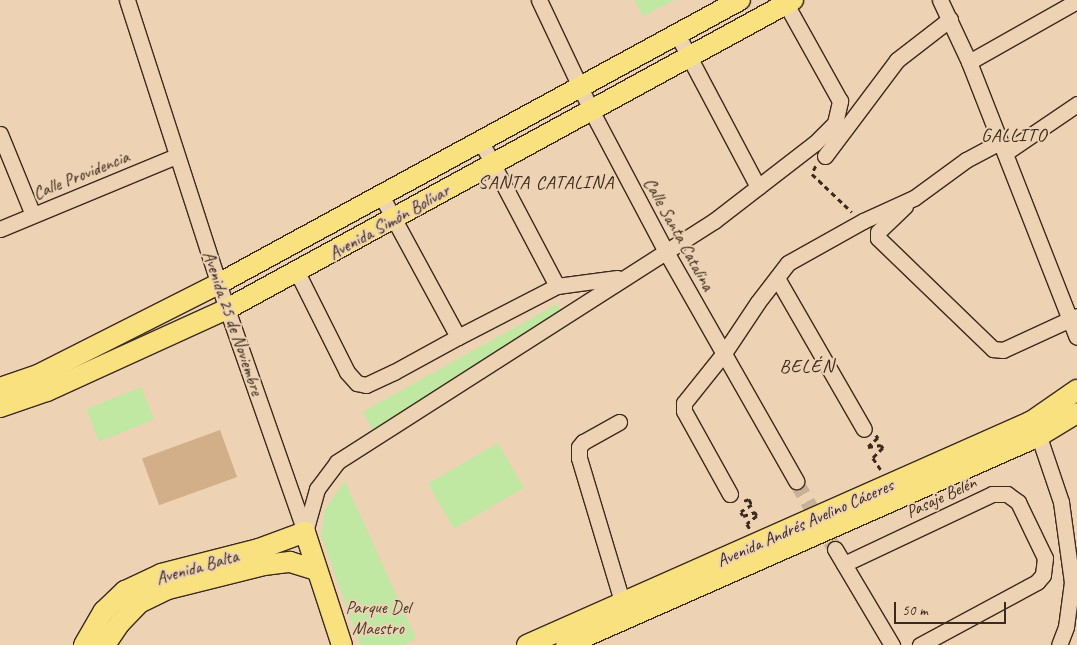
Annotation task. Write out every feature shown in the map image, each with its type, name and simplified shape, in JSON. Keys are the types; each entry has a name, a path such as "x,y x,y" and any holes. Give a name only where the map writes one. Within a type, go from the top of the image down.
{"main road":[{"name":"Avenida Simón Bolívar","path":"0,388 38,375 220,283 382,197 580,86 740,0"},
{"name":"Avenida Simón Bolívar","path":"0,407 47,390 227,309 688,57 762,8 789,2"},
{"name":"Avenida Andrés Avelino Cáceres","path":"527,645 625,612 1036,428 1077,390"},
{"name":"Avenida Andrés Avelino Cáceres","path":"566,645 587,641 625,612 757,544 890,484 1077,413"},
{"name":"Avenida 25 de Noviembre","path":"305,532 342,645"},
{"name":"Avenida Balta","path":"84,645 104,611 125,591 161,574 258,549 305,532"},
{"name":"Avenida Balta","path":"105,645 120,623 139,603 168,589 264,565 290,562 317,570"}],"street":[{"name":"Avenida 25 de Noviembre","path":"126,0 227,309 305,532"},
{"name":"Calle Santa Catalina","path":"539,0 591,110 665,250 796,481"},
{"path":"940,0 969,62 1002,147 1073,317 1077,337"},
{"path":"969,62 1077,1"},
{"path":"305,532 317,490 337,462 622,277 714,221 795,158 834,124 840,101 789,2"},
{"path":"824,156 897,60 950,19"},
{"path":"677,34 758,187"},
{"path":"1073,317 1003,350 993,350 878,238 878,232 914,198 966,160 1002,147 1077,104"},
{"path":"0,134 33,214"},
{"path":"481,142 557,286"},
{"name":"Calle Providencia","path":"0,229 176,156"},
{"path":"382,197 458,337"},
{"path":"730,494 684,411 684,403 724,353 788,263 863,222 914,198"},
{"path":"297,272 346,372 358,383 366,385 557,286 622,277"},
{"path":"778,278 864,429"},
{"path":"619,422 584,442 579,447 579,458 625,612"},
{"path":"1036,428 1060,502 1072,582 1066,627 1059,645"},
{"name":"Pasaje Belén","path":"844,564 992,494 1007,494 1018,502 1045,558 1043,574 1037,582 920,645"},
{"path":"835,549 892,645"}],"path":[{"path":"795,158 802,166 812,162 817,166 812,174 863,222"},
{"path":"864,429 865,438 877,435 878,438 869,449 881,445 883,448 873,458 890,484"},
{"path":"730,494 735,504 749,499 752,505 741,512 743,516 755,512 757,516 747,524 757,544"}],"green space":[{"path":"634,0 674,0 643,16"},
{"path":"557,304 569,326 375,433 363,412"},
{"path":"141,387 154,419 99,442 86,409"},
{"path":"498,443 524,488 454,529 428,484"},
{"name":"Parque Del Maestro","path":"345,481 416,639 402,645 360,645 321,535 325,509"}],"building":[{"path":"220,430 237,477 159,505 142,458"}],"tunnel":[{"path":"796,481 835,549"}],"district":[{"name":"GALLITO","path":"1014,136"},
{"name":"SANTA CATALINA","path":"546,183"},
{"name":"BELÉN","path":"807,367"}]}
